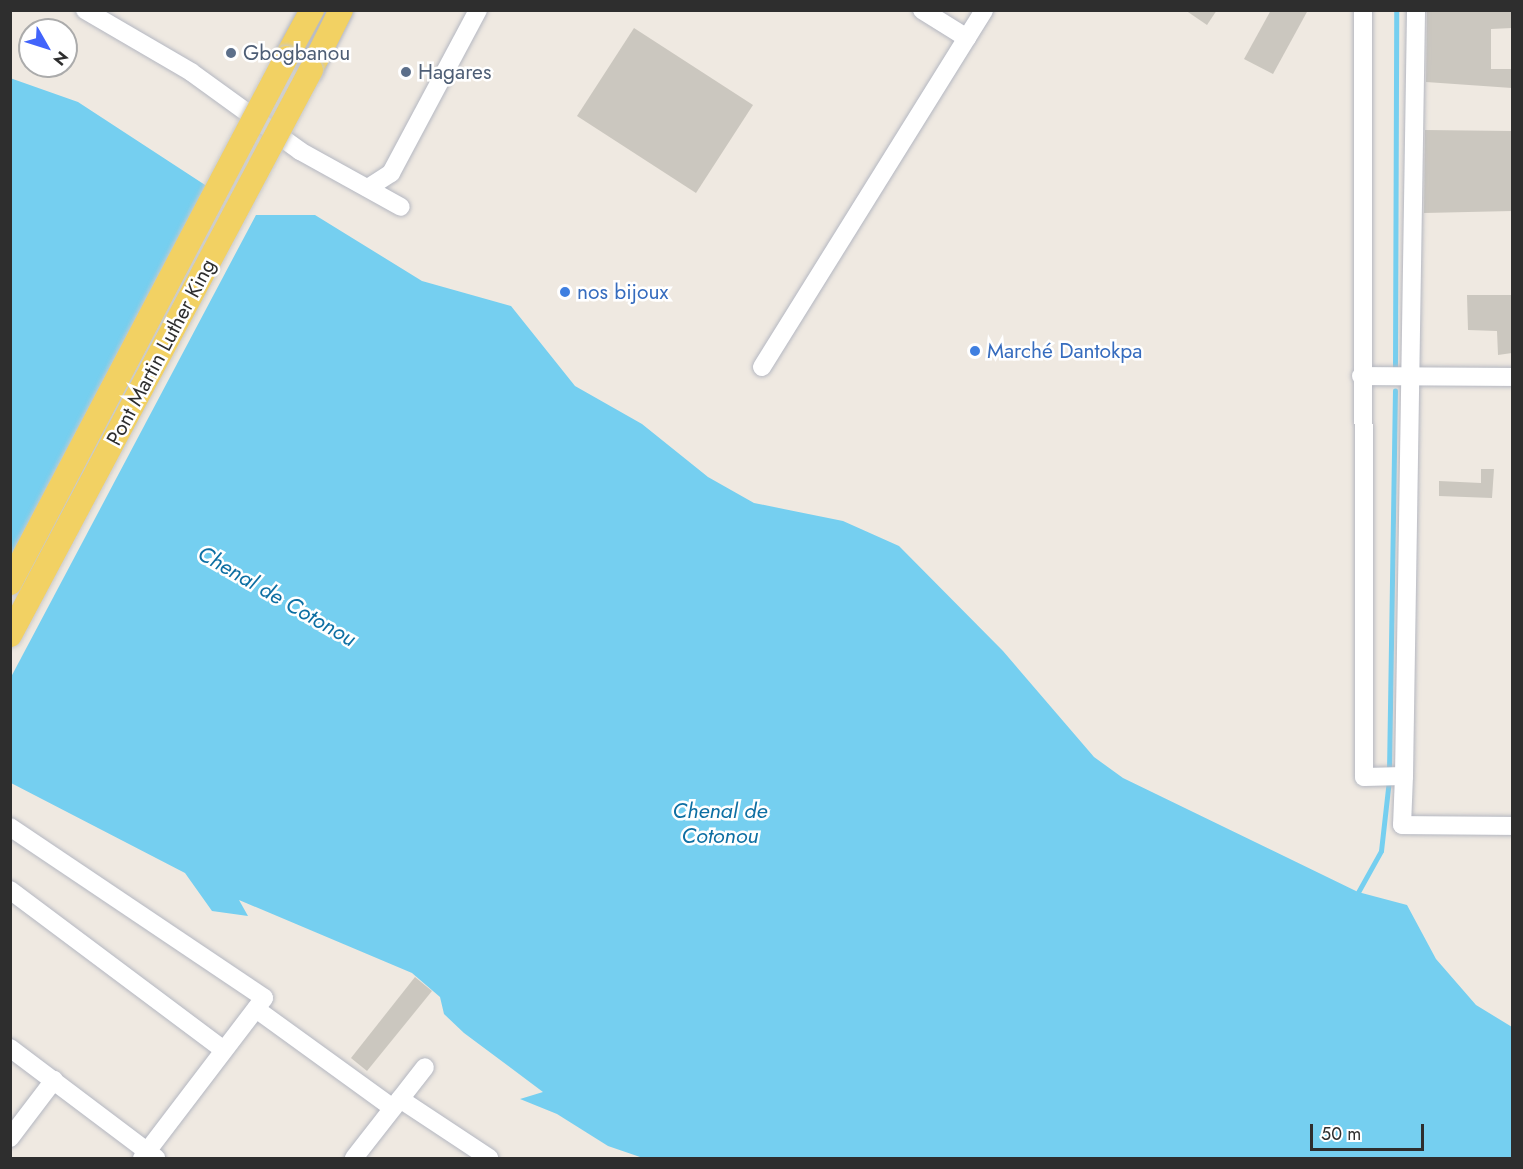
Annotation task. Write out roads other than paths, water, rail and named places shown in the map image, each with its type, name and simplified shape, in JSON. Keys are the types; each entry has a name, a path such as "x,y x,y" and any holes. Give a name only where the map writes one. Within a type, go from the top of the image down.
{"main road":[{"name":"Pont Martin Luther King","path":"10,583 312,10"},
{"name":"Pont Martin Luther King","path":"10,635 341,10"}],"street":[{"path":"85,10 191,72 300,151 371,186 401,207"},
{"path":"371,186 391,173 478,10"},
{"path":"922,10 967,38"},
{"path":"762,367 984,10"},
{"path":"1363,10 1361,376 1364,777 1404,776"},
{"path":"1416,10 1402,825 1512,826"},
{"path":"1361,376 1512,378"},
{"path":"10,827 264,998 149,1156 10,1048"},
{"path":"10,890 224,1050"},
{"path":"256,1009 397,1103 489,1158"},
{"path":"363,1155 397,1103 425,1067"},
{"path":"10,1138 54,1080"}],"water":[{"name":"Chenal de Cotonou","path":"10,78 78,102 251,215 315,215 422,281 511,306 575,386 642,424 708,477 754,503 843,521 899,546 1003,651 1094,757 1123,778 1358,892 1407,905 1436,959 1476,1005 1512,1027 1512,1158 643,1158 608,1146 557,1114 520,1099 543,1092 464,1033 444,1014 440,997 412,973 239,900 248,916 212,911 185,873 11,783"}],"waterway":[{"path":"1395,367 1396,10"},
{"path":"1389,772 1395,391"},
{"path":"1356,896 1381,851 1389,780"}],"place":[{"name":"Gbogbanou","path":"231,53"},
{"name":"Hagares","path":"406,72"},
{"name":"nos bijoux","path":"565,292"},
{"name":"Marché Dantokpa","path":"975,351"}]}
